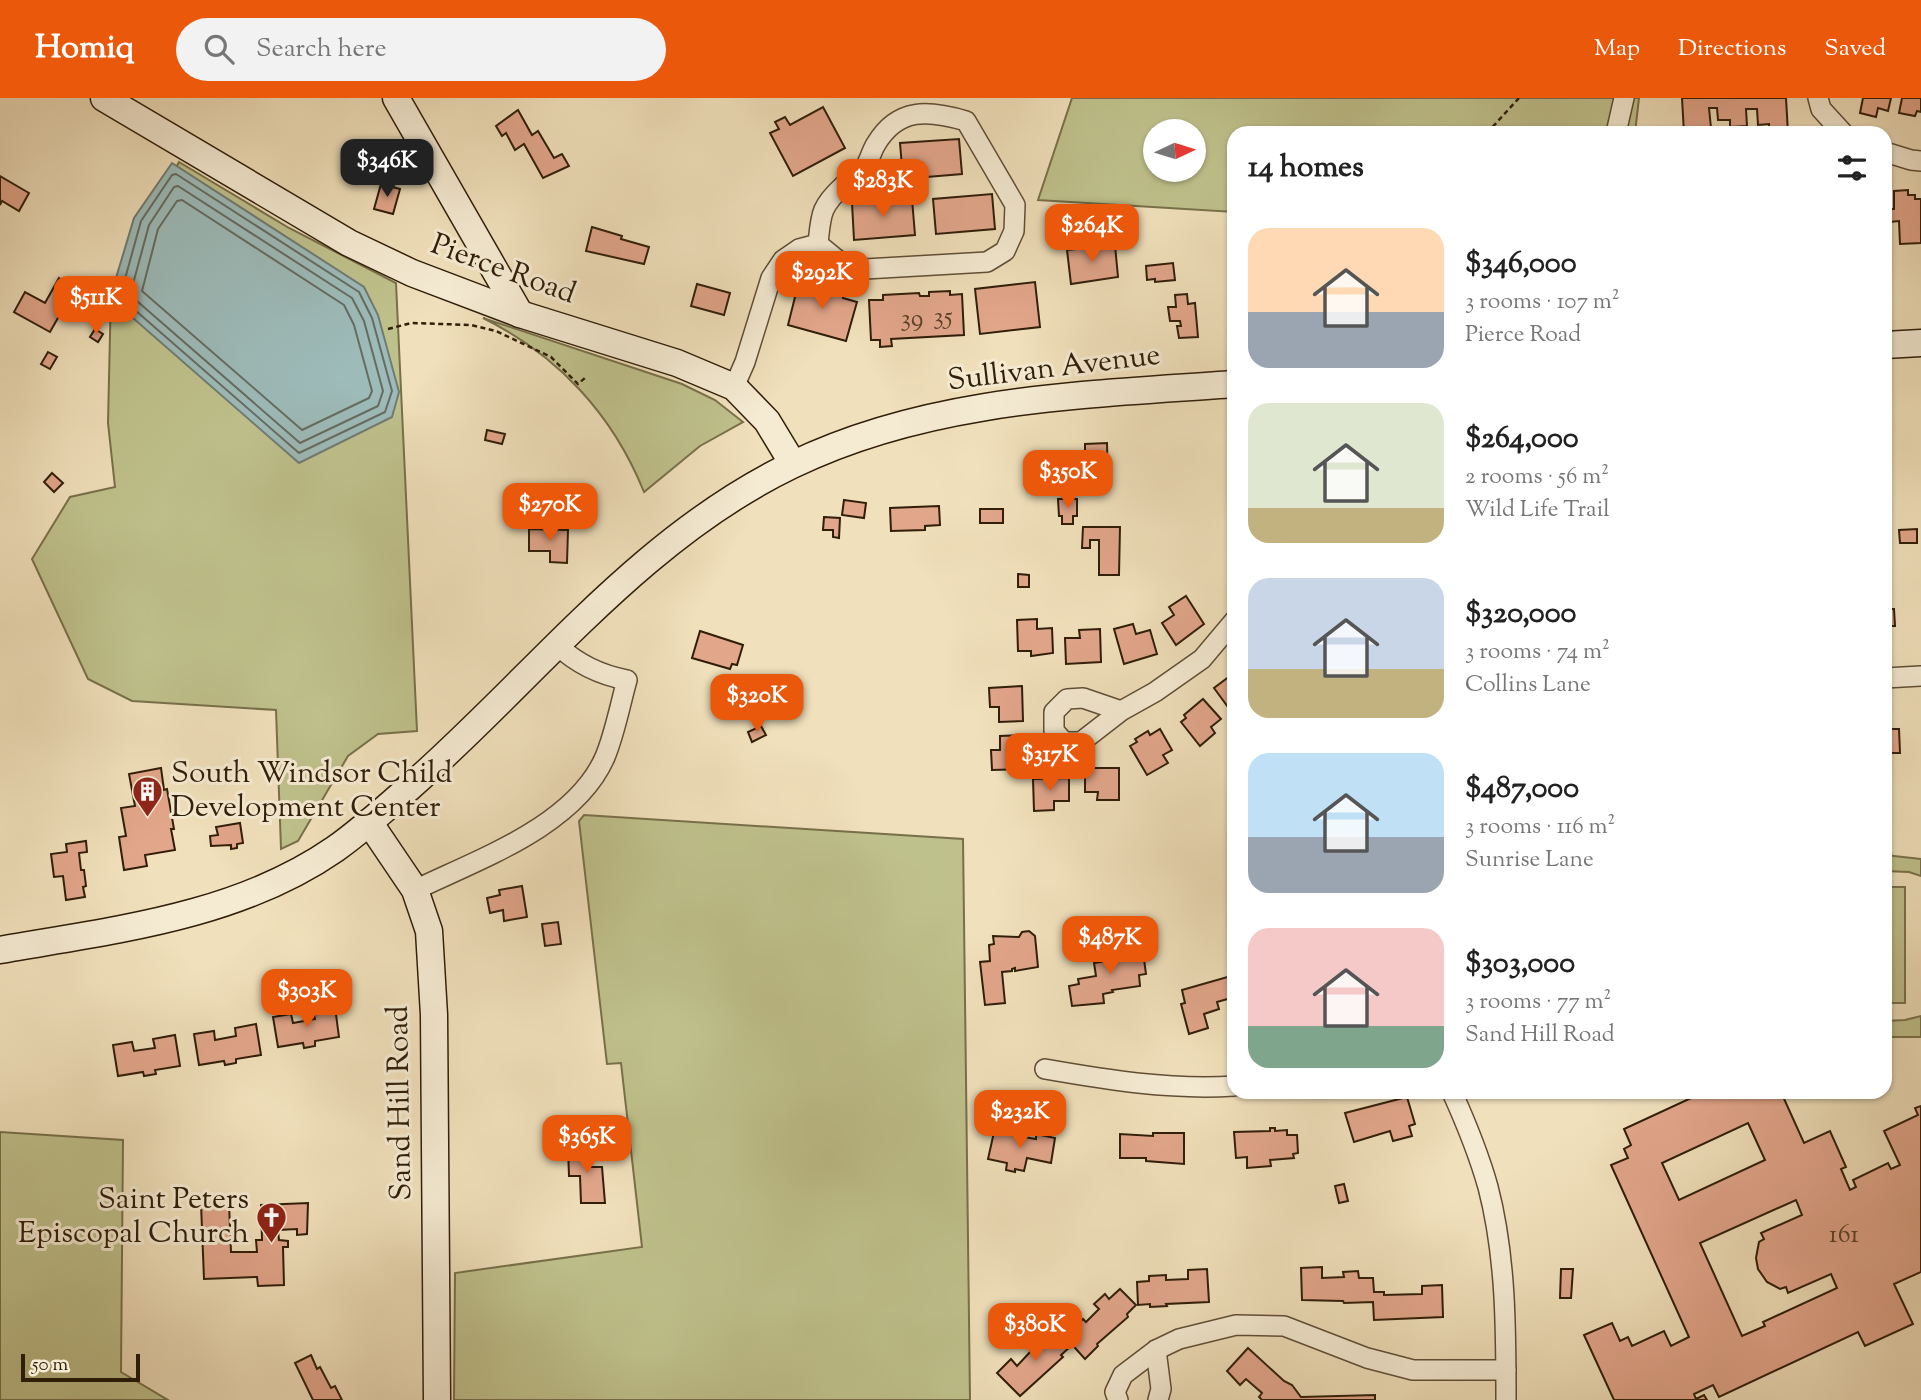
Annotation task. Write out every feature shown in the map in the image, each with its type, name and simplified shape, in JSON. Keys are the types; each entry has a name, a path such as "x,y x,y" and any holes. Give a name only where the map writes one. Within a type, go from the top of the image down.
{"street":[{"name":"Pierce Road","path":"104,98 349,243 412,273 520,314 677,363 734,387 767,421 793,464"},
{"path":"396,98 520,314"},
{"path":"1618,126 1624,98"},
{"path":"1818,98 1821,109 1837,126"},
{"path":"940,113 966,121 1015,205 1014,231 1005,251 987,262 865,269 839,262 818,244 822,211 842,187 864,170 875,144 890,125 905,115 940,113"},
{"path":"1892,154 1921,161"},
{"path":"734,387 745,362 771,278 783,260 799,249 818,244"},
{"path":"1892,345 1921,343"},
{"name":"Sullivan Avenue","path":"0,950 183,916 276,882 333,850 454,749 587,615 664,546 747,490 793,464 874,433 957,411 1000,403 1227,384"},
{"path":"1121,711 1155,692 1202,659 1227,629"},
{"path":"415,890 514,842 554,819 578,798 605,758 627,680 612,677 572,660 557,645"},
{"path":"1892,678 1921,676"},
{"name":"Sand Hill Road","path":"369,822 415,890 429,930 434,1015 437,1400"},
{"path":"1045,1069 1140,1085 1196,1088 1227,1086"},
{"path":"1455,1099 1468,1126 1488,1186 1498,1233 1505,1303 1506,1400"},
{"path":"1118,1400 1115,1392 1123,1375 1156,1350 1179,1339 1236,1325 1284,1326 1367,1358 1413,1370 1506,1370"},
{"path":"1156,1350 1161,1389 1157,1400"}],"path":[{"path":"1493,126 1519,98"},
{"path":"388,329 411,323 471,325 496,331 551,357 578,384 586,377"}],"green space":[{"path":"1072,98 1639,98 1636,126 1227,126 1227,212 1038,200"},
{"path":"179,162 289,228 396,283 417,731 378,734 348,756 298,841 281,849 276,710 132,701 88,679 32,559 70,497 115,487 108,423 111,290"},
{"path":"483,318 682,384 715,400 743,422 700,446 644,492 616,438 580,390 535,350"},
{"path":"584,815 963,839 970,1400 454,1400 455,1273 642,1247 621,1063 607,1064 579,821"},
{"path":"1892,856 1921,859 1921,876 1892,871"},
{"path":"1892,887 1905,887 1905,1003 1892,1003"},
{"path":"1921,1016 1921,1037 1892,1037 1892,1021"},
{"path":"0,1132 123,1140 121,1372 168,1400 0,1400"}],"water":[{"path":"172,163 364,287 378,315 399,392 392,417 299,463 110,298 134,218"}],"building":[{"path":"1682,98 1786,98 1788,126 1758,125 1757,109 1746,109 1747,126 1730,126 1730,120 1718,120 1717,108 1709,108 1711,126 1684,126"},
{"path":"1863,98 1891,98 1888,111 1878,108 1876,117 1860,113"},
{"path":"1902,98 1921,98 1921,112 1917,111 1915,116 1899,113"},
{"path":"823,107 845,148 793,176 770,133 779,129 775,122 785,117 790,125"},
{"path":"518,110 532,135 538,131 554,158 562,154 569,166 543,178 524,144 515,150 506,133 502,136 496,126"},
{"path":"959,139 962,174 903,179 900,143"},
{"path":"0,176 29,193 19,211 2,201 0,205"},
{"path":"381,184 400,189 393,214 374,209"},
{"path":"1908,190 1908,195 1921,199 1921,243 1900,244 1899,221 1892,222 1894,191"},
{"path":"992,194 995,229 936,234 933,199"},
{"path":"912,199 915,235 854,240 852,203"},
{"path":"592,227 649,247 644,264 586,251"},
{"path":"1115,245 1118,277 1071,284 1067,250"},
{"path":"1173,263 1175,280 1147,280 1146,266"},
{"path":"59,278 75,288 50,332 14,312 25,292 45,303"},
{"path":"799,281 844,293 843,298 857,302 846,341 788,325"},
{"path":"1035,282 1040,327 980,334 975,289"},
{"path":"697,284 730,293 724,315 691,306"},
{"path":"950,291 950,295 962,294 964,335 891,339 892,346 880,347 880,340 871,340 869,300 883,300 883,295 919,293 920,296 929,296 929,292"},
{"path":"1187,294 1188,304 1195,303 1198,337 1179,338 1177,326 1181,326 1180,321 1170,321 1168,307 1176,307 1175,295"},
{"path":"95,329 103,334 98,342 90,337"},
{"path":"48,352 57,357 50,369 41,364"},
{"path":"487,430 505,434 502,444 485,440"},
{"path":"1107,443 1108,486 1087,486 1086,467 1080,463 1079,456 1085,452 1085,444"},
{"path":"52,473 63,483 54,492 44,482"},
{"path":"1058,499 1077,499 1077,516 1073,516 1073,524 1062,524"},
{"path":"844,500 866,503 864,518 842,515"},
{"path":"939,506 940,525 925,526 925,530 891,531 890,508"},
{"path":"980,509 1003,509 1003,523 980,523"},
{"path":"824,517 840,518 839,538 833,537 833,530 823,530"},
{"path":"1083,527 1120,527 1119,575 1099,575 1099,540 1090,540 1090,548 1082,548"},
{"path":"529,529 568,530 567,563 550,562 550,551 529,551"},
{"path":"1917,529 1917,543 1900,543 1899,530"},
{"path":"1018,574 1029,575 1029,587 1018,587"},
{"path":"1186,596 1204,624 1176,645 1162,623 1174,615 1169,607"},
{"path":"1892,609 1894,609 1895,626 1892,626"},
{"path":"1037,619 1037,629 1052,628 1053,653 1031,656 1031,651 1018,651 1017,620"},
{"path":"1133,624 1136,634 1150,630 1157,654 1124,664 1114,629"},
{"path":"1100,629 1101,662 1066,664 1065,638 1080,638 1079,630"},
{"path":"700,631 743,645 737,665 732,664 730,669 692,658"},
{"path":"1227,678 1227,706 1214,688"},
{"path":"1022,686 1023,721 999,722 999,707 990,707 989,688"},
{"path":"1203,699 1221,719 1211,727 1215,733 1200,746 1181,722 1186,718 1184,715"},
{"path":"761,726 766,735 752,742 748,732"},
{"path":"1160,729 1172,750 1163,755 1168,763 1147,775 1130,746 1137,742 1135,739 1148,731 1150,735"},
{"path":"1892,729 1899,729 1900,753 1892,753"},
{"path":"1024,735 1023,769 992,770 991,750 1000,750 1000,736"},
{"name":"South Windsor Child Development Center","path":"161,768 174,829 171,829 175,850 145,855 147,866 124,870 119,837 126,836 121,808 135,806 129,774"},
{"path":"1085,768 1119,768 1119,800 1097,800 1098,792 1085,792"},
{"path":"1069,778 1069,801 1054,801 1054,810 1034,811 1033,779"},
{"path":"240,823 243,843 237,844 237,848 231,849 231,845 211,846 210,836 218,835 216,827"},
{"path":"86,841 87,852 79,853 81,870 84,870 85,897 66,900 63,876 54,877 51,854 67,852 66,844"},
{"path":"522,886 527,917 504,921 503,910 490,913 487,898 500,895 499,890"},
{"path":"558,922 561,944 545,946 542,924"},
{"path":"1029,931 1035,936 1038,967 1015,971 1015,968 1002,972 1005,1003 985,1005 980,962 990,961 989,945 994,944 993,936 1019,937 1022,932"},
{"path":"1124,940 1138,950 1136,953 1143,952 1146,974 1139,975 1140,986 1103,994 1104,1003 1072,1006 1069,986 1079,984 1078,979 1096,976 1094,963 1105,961 1107,957 1103,954 1110,945 1117,950"},
{"path":"1227,977 1227,999 1217,1002 1219,1009 1204,1014 1208,1028 1189,1034 1181,1004 1185,1003 1182,990"},
{"path":"335,1007 339,1037 315,1041 315,1046 304,1048 303,1043 278,1047 273,1017 291,1014 293,1023 315,1019 313,1010"},
{"path":"256,1024 261,1055 236,1059 236,1063 225,1065 224,1061 199,1065 194,1034 214,1031 215,1040 236,1036 235,1028"},
{"path":"175,1035 180,1066 155,1070 156,1074 144,1076 143,1072 118,1076 113,1045 132,1042 134,1051 155,1048 153,1039"},
{"path":"1408,1099 1415,1124 1409,1126 1412,1136 1393,1141 1390,1131 1354,1142 1345,1113"},
{"path":"1689,1099 1784,1099 1804,1143 1830,1131 1846,1167 1841,1169 1850,1190 1856,1187 1853,1180 1888,1163 1891,1169 1900,1165 1884,1131 1918,1115 1915,1108 1921,1106 1921,1272 1894,1284 1913,1324 1865,1346 1858,1332 1719,1397 1713,1385 1694,1394 1696,1399 1704,1395 1707,1400 1614,1400 1584,1335 1612,1323 1620,1341 1628,1337 1632,1346 1664,1331 1671,1346 1689,1337 1611,1165 1628,1158 1624,1149 1631,1145 1624,1129","holes":["1748,1123 1765,1160 1679,1200 1662,1163","1796,1200 1802,1215 1761,1233 1764,1239 1759,1242 1756,1258 1758,1269 1767,1282 1780,1289 1786,1287 1788,1293 1831,1274 1837,1288 1763,1322 1765,1326 1742,1336 1700,1243"]},
{"path":"1270,1128 1275,1128 1275,1131 1287,1130 1287,1135 1297,1135 1298,1153 1293,1154 1294,1158 1270,1160 1271,1166 1247,1168 1247,1157 1236,1158 1234,1132 1270,1131"},
{"path":"1004,1129 1013,1130 1012,1135 1036,1139 1036,1134 1055,1138 1051,1163 1027,1158 1024,1171 1015,1169 1015,1172 1006,1170 1007,1163 988,1159 994,1132 1003,1133"},
{"path":"1153,1133 1184,1133 1184,1164 1146,1161 1146,1158 1120,1158 1120,1134 1153,1136"},
{"path":"568,1148 591,1148 591,1167 602,1167 605,1203 581,1203 580,1176 569,1176"},
{"path":"1344,1184 1348,1201 1339,1203 1335,1186"},
{"name":"Saint Peters Episcopal Church","path":"229,1203 231,1252 257,1252 256,1240 262,1240 261,1205 308,1203 307,1234 297,1235 297,1229 278,1230 279,1240 288,1241 288,1247 283,1247 284,1285 258,1286 257,1277 204,1279 201,1204"},
{"path":"1322,1267 1322,1278 1344,1277 1343,1272 1358,1271 1359,1278 1373,1278 1374,1292 1384,1292 1384,1295 1422,1294 1422,1286 1442,1285 1443,1317 1374,1320 1373,1302 1302,1300 1301,1268"},
{"path":"1207,1269 1209,1302 1150,1307 1150,1304 1138,1305 1137,1282 1149,1281 1149,1276 1166,1275 1166,1280 1188,1279 1188,1270"},
{"path":"1561,1269 1573,1269 1571,1298 1560,1298"},
{"path":"1120,1289 1136,1305 1127,1314 1128,1317 1097,1344 1085,1359 1066,1338 1078,1330 1075,1327 1083,1319 1086,1322 1099,1309 1094,1304 1105,1294 1109,1299"},
{"path":"1054,1329 1070,1347 1061,1355 1063,1357 1020,1396 997,1373 1011,1359 1017,1366 1032,1350 1029,1347 1041,1335 1044,1338"},
{"path":"1248,1348 1292,1385 1301,1397 1375,1395 1375,1400 1262,1400 1259,1397 1262,1393 1246,1379 1240,1385 1227,1371"},
{"path":"311,1355 317,1369 320,1367 331,1388 335,1386 342,1400 313,1400 295,1363"}],"place":[{"name":"South Windsor Child Development Center","path":"148,818"},
{"name":"Saint Peters Episcopal Church","path":"272,1244"}]}
